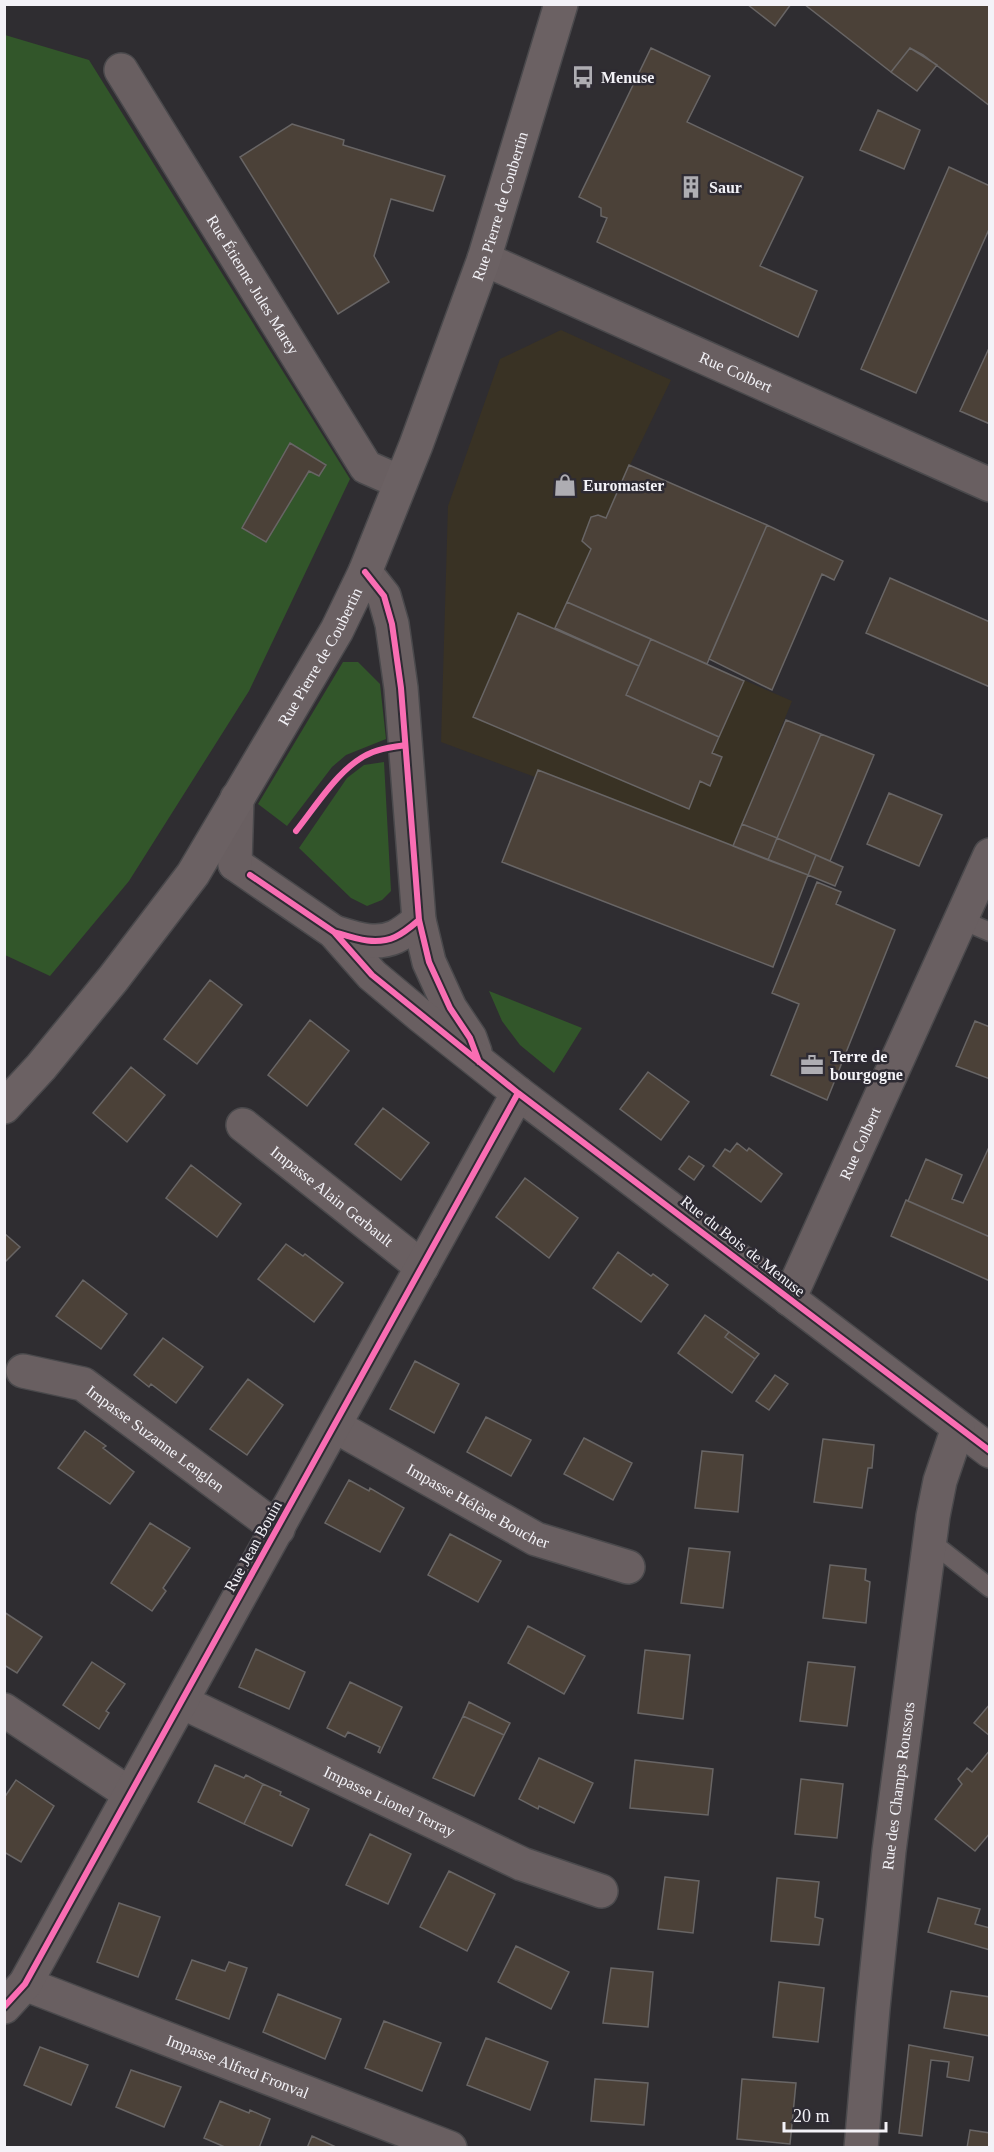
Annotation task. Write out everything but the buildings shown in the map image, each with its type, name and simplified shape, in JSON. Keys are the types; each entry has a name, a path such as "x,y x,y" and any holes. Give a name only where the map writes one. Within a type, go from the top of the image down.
{"main road":[{"name":"Rue Pierre de Coubertin","path":"4,1107 41,1067 113,979 193,874 337,630 365,572 416,445 484,259 561,4"}],"street":[{"name":"Rue Étienne Jules Marey","path":"121,70 366,467 400,482"},
{"name":"Rue Colbert","path":"484,259 990,485"},
{"name":"Rue du Bois de Menuse","path":"365,572 384,596 392,624 401,688 419,920 429,962 450,1008 470,1038 479,1062"},
{"path":"193,874 235,864 237,798"},
{"name":"Rue Colbert","path":"789,1299 976,926 990,855"},
{"name":"Rue du Bois de Menuse","path":"235,864 334,932 372,975 518,1093 990,1451"},
{"name":"Rue du Bois de Menuse","path":"334,932 354,939 376,942 395,937 419,920"},
{"name":"Rue Jean Bouin","path":"15,1995 182,1702 518,1093"},
{"name":"Impasse Alain Gerbault","path":"243,1125 422,1267"},
{"name":"Impasse Suzanne Lenglen","path":"23,1371 83,1384 278,1529"},
{"name":"Impasse Hélène Boucher","path":"335,1426 536,1539 628,1567"},
{"name":"Rue des Champs Roussots","path":"861,2148 889,1851 930,1541 940,1481 958,1428"},
{"name":"Impasse Lionel Terray","path":"182,1702 522,1864 601,1891"},
{"path":"4,1710 130,1794"},
{"name":"Impasse Alfred Fronval","path":"15,1995 450,2148"}],"lane":[{"path":"930,1541 990,1588"}],"shaded area":[{"path":"561,330 671,380 630,465 767,525 707,664 792,701 733,846 538,770 535,777 441,742 448,506 500,359"}],"green space":[{"path":"5,35 89,60 350,479 249,691 129,881 50,976 5,955"},
{"path":"343,662 358,662 380,684 386,739 346,755 332,767 287,826 258,804"},
{"path":"384,762 391,891 382,900 367,906 351,898 299,848 347,778 364,765"},
{"path":"489,991 582,1028 554,1073 520,1045 502,1021"}],"cycle path":[{"path":"365,572 384,596 392,624 401,688 419,920 429,962 450,1008 470,1038 479,1062"},
{"path":"296,831 330,786 350,766 373,752 405,745"},
{"path":"250,875 334,932 372,975 518,1093 990,1451"},
{"path":"334,932 364,940 380,941 398,935 419,920"},
{"path":"4,2007 25,1984 518,1093"}],"place":[{"name":"Menuse","path":"583,77"},
{"name":"Saur","path":"691,187"},
{"name":"Euromaster","path":"565,485"},
{"name":"Terre de bourgogne","path":"812,1065"}]}
